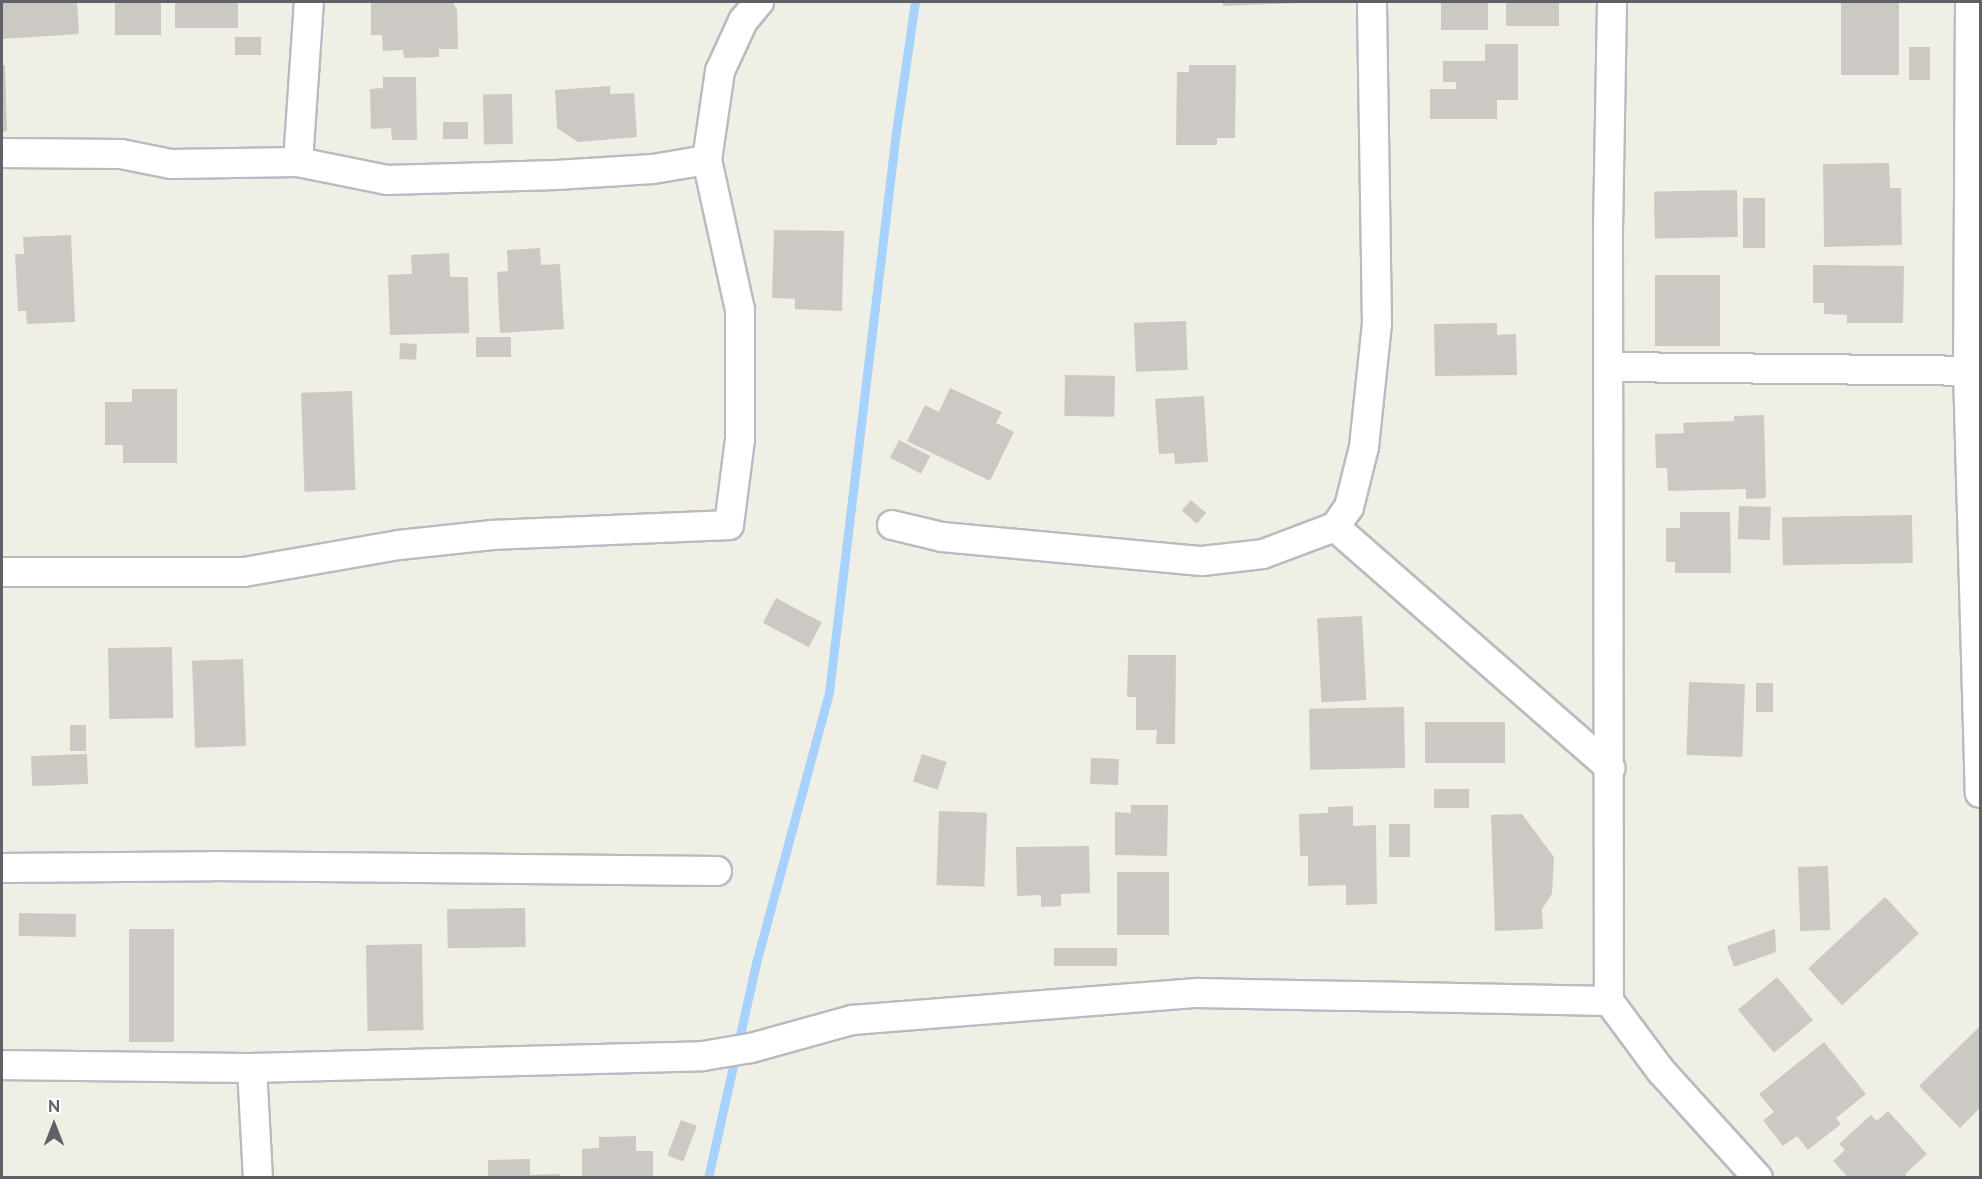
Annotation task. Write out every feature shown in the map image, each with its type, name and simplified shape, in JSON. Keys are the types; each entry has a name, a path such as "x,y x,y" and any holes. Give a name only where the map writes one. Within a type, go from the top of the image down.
{"street":[{"path":"298,162 309,2"},
{"path":"2,572 244,572 399,545 480,537 729,525 740,439 740,310 707,160 720,71 743,21 759,2"},
{"path":"892,525 942,537 1202,561 1263,554 1335,527 1349,507 1364,447 1377,324 1372,2"},
{"path":"1612,2 1609,367 1609,1001 1661,1071 1758,1178"},
{"path":"1970,2 1980,793"},
{"path":"2,153 121,154 171,164 298,162 387,180 556,175 653,169 707,160"},
{"path":"1609,367 1974,371"},
{"path":"1335,527 1610,768"},
{"path":"2,868 213,866 717,871"},
{"path":"2,1065 252,1068 703,1056 751,1048 852,1020 1197,993 1609,1001"},
{"path":"252,1068 258,1178"}],"building":[{"path":"2,2 77,2 79,34 2,39"},
{"path":"115,2 161,2 161,35 115,35"},
{"path":"175,2 238,2 238,28 175,28"},
{"path":"371,2 453,2 457,10 458,49 439,49 439,57 404,58 403,50 383,51 382,35 371,35"},
{"path":"1223,2 1300,2 1300,3 1223,6"},
{"path":"1441,2 1488,2 1488,30 1441,30"},
{"path":"1506,2 1559,2 1559,26 1506,26"},
{"path":"1841,2 1899,2 1899,75 1841,75"},
{"path":"235,37 261,37 261,55 235,55"},
{"path":"1485,44 1518,44 1518,100 1497,100 1497,119 1430,119 1430,89 1456,89 1456,82 1443,82 1443,61 1485,61"},
{"path":"1909,47 1930,47 1930,80 1909,80"},
{"path":"2,65 5,65 7,131 2,132"},
{"path":"1189,65 1236,65 1235,138 1217,138 1217,145 1176,145 1177,72 1189,72"},
{"path":"383,77 416,77 417,140 392,140 391,128 371,129 370,89 383,88"},
{"path":"610,86 610,94 634,93 637,137 578,142 557,128 555,90"},
{"path":"512,94 513,144 484,144 483,95"},
{"path":"443,122 468,122 468,139 443,139"},
{"path":"1889,163 1890,188 1901,188 1902,245 1824,247 1823,164"},
{"path":"1737,190 1738,237 1655,238 1654,191"},
{"path":"1743,198 1765,198 1765,248 1743,248"},
{"path":"774,230 844,231 842,311 795,309 795,299 772,298"},
{"path":"71,235 75,322 27,324 26,311 18,311 15,254 24,254 23,237"},
{"path":"540,248 541,265 560,264 564,329 500,333 497,272 508,271 507,250"},
{"path":"449,253 450,277 468,277 469,333 390,335 388,275 412,274 411,255"},
{"path":"1813,265 1904,266 1903,323 1847,323 1847,315 1824,314 1824,303 1813,303"},
{"path":"1655,275 1720,275 1720,346 1655,346"},
{"path":"1186,321 1188,370 1136,372 1134,323"},
{"path":"1497,323 1497,335 1516,334 1517,375 1435,376 1434,324"},
{"path":"476,337 511,337 511,357 476,357"},
{"path":"400,343 417,344 416,360 399,359"},
{"path":"1065,375 1115,376 1114,417 1064,416"},
{"path":"950,388 1002,412 996,423 1014,432 990,481 907,441 925,405 939,412"},
{"path":"132,389 177,389 177,463 123,463 123,445 105,445 105,402 132,402"},
{"path":"352,391 355,490 304,492 301,393"},
{"path":"1204,396 1208,462 1175,464 1174,453 1159,454 1155,399"},
{"path":"1764,415 1766,498 1746,499 1746,489 1668,491 1667,468 1656,468 1655,434 1684,433 1683,423 1734,421 1734,416"},
{"path":"899,440 930,456 921,474 890,458"},
{"path":"1191,500 1206,513 1197,524 1182,511"},
{"path":"1739,506 1771,507 1770,540 1738,539"},
{"path":"1680,512 1730,512 1731,573 1675,573 1675,562 1666,562 1666,528 1680,528"},
{"path":"1912,515 1913,563 1783,565 1782,517"},
{"path":"776,598 822,622 809,647 763,623"},
{"path":"1362,616 1366,700 1321,702 1317,618"},
{"path":"172,647 173,718 109,719 108,648"},
{"path":"1128,655 1176,655 1175,744 1156,744 1157,730 1136,730 1136,697 1127,697"},
{"path":"243,659 246,746 195,748 192,661"},
{"path":"1689,682 1745,684 1742,757 1686,755"},
{"path":"1756,683 1773,683 1773,712 1756,712"},
{"path":"1404,707 1405,768 1310,770 1309,709"},
{"path":"1425,722 1505,722 1505,763 1425,763"},
{"path":"70,725 86,725 86,751 70,751"},
{"path":"87,754 88,784 32,786 31,756"},
{"path":"922,754 947,762 938,790 913,782"},
{"path":"1091,758 1119,759 1118,785 1090,784"},
{"path":"1434,789 1469,789 1469,808 1434,808"},
{"path":"1131,805 1168,805 1167,856 1115,855 1115,812 1131,813"},
{"path":"1353,806 1353,826 1376,825 1377,904 1346,905 1346,885 1308,886 1308,856 1300,856 1299,814 1328,813 1328,807"},
{"path":"939,811 987,813 984,887 936,885"},
{"path":"1522,814 1554,857 1552,894 1542,909 1543,929 1495,931 1491,815"},
{"path":"1389,824 1410,824 1410,857 1389,857"},
{"path":"1089,846 1090,893 1061,894 1061,906 1041,907 1041,895 1017,896 1016,847"},
{"path":"1828,866 1830,930 1800,931 1798,867"},
{"path":"1117,872 1169,872 1169,935 1117,935"},
{"path":"1885,897 1919,934 1842,1005 1808,969"},
{"path":"525,908 526,947 448,948 447,909"},
{"path":"19,913 76,914 76,937 19,936"},
{"path":"129,929 174,929 174,1042 129,1042"},
{"path":"1775,929 1776,952 1734,967 1727,946"},
{"path":"422,944 424,1030 368,1031 366,945"},
{"path":"1054,948 1117,948 1117,966 1054,966"},
{"path":"1777,977 1813,1020 1774,1053 1738,1010"},
{"path":"1980,1026 1980,1108 1960,1128 1919,1086"},
{"path":"1824,1042 1866,1094 1836,1118 1841,1124 1808,1150 1797,1136 1783,1146 1763,1120 1774,1112 1759,1094"},
{"path":"1888,1111 1927,1154 1905,1174 1908,1178 1843,1178 1846,1175 1833,1161 1845,1150 1839,1144 1871,1115 1877,1121"},
{"path":"681,1120 697,1126 683,1162 667,1155"},
{"path":"636,1136 636,1151 653,1151 653,1178 582,1178 582,1149 599,1148 599,1137"},
{"path":"530,1159 530,1175 560,1174 560,1178 488,1178 488,1160"}],"waterway":[{"path":"708,1178 756,963 829,692 896,132 915,2"}]}
